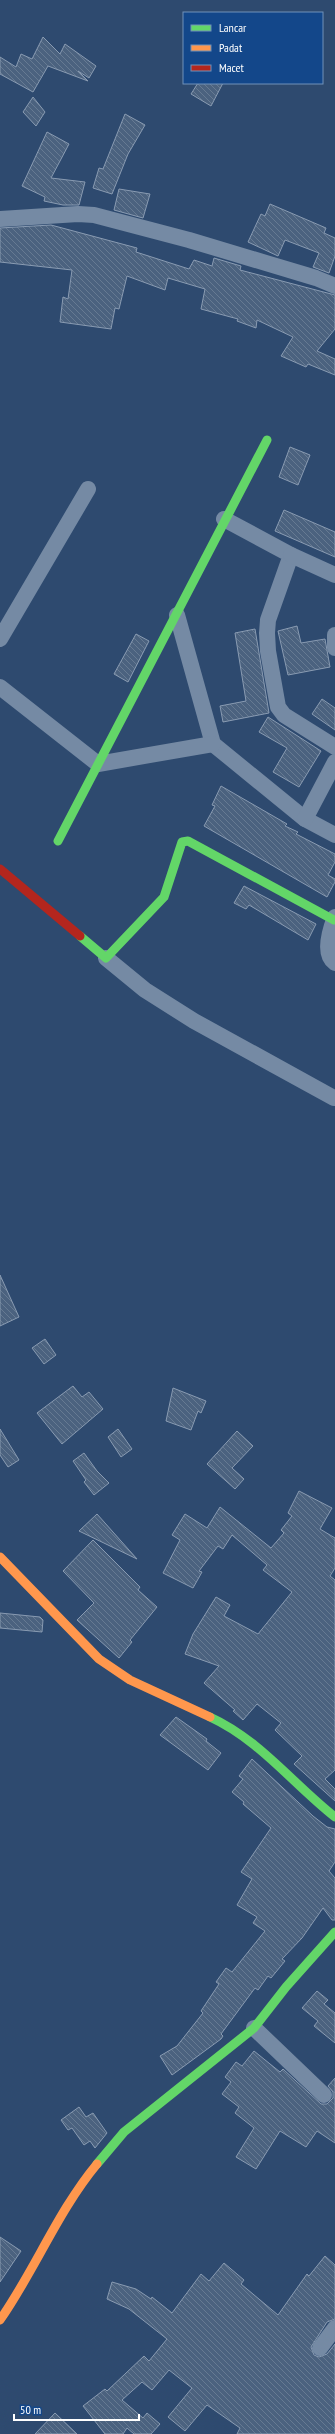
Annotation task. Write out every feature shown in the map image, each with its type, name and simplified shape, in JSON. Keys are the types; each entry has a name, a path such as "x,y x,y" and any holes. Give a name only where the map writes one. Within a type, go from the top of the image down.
{"street":[{"path":"0,219 78,214 94,215 189,240 316,278 335,286"},
{"path":"58,841 177,615 224,519 267,440"},
{"path":"0,639 88,489"},
{"path":"224,519 291,555 335,575"},
{"path":"291,555 268,620 268,651 278,707 284,715 335,747"},
{"path":"177,615 213,744 305,819 335,835"},
{"path":"335,635 335,648"},
{"path":"0,687 98,764 213,744"},
{"path":"305,819 335,762"},
{"path":"106,958 164,897 182,842 188,841 334,919 327,947 329,955 335,963"},
{"path":"0,869 145,990 194,1021 334,1098"},
{"path":"0,1557 99,1660 146,1689 232,1728 265,1751 301,1791 335,1817"},
{"path":"0,2320 16,2297 67,2208 94,2168 124,2132 254,2028 286,1987 335,1932"},
{"path":"254,2028 324,2094"},
{"path":"320,2348 335,2328"}],"building":[{"path":"43,37 60,54 65,44 96,66 89,78 78,71 88,81 48,66 33,92 0,74 0,57 16,67 21,54 32,59"},
{"path":"197,84 222,84 211,106 191,94"},
{"path":"33,97 45,112 36,126 23,112"},
{"path":"125,114 145,125 128,154 112,194 93,188 99,168 103,169"},
{"path":"47,132 69,144 51,178 85,182 79,205 63,205 44,201 45,197 22,186"},
{"path":"119,189 150,194 143,218 114,210"},
{"path":"270,204 326,228 324,233 335,238 335,256 329,273 313,267 319,253 285,240 278,256 248,242 261,214 265,216"},
{"path":"51,225 137,248 136,252 189,269 194,260 212,266 214,258 241,266 240,270 335,295 335,329 317,351 335,359 335,375 308,364 306,367 281,356 293,337 257,320 256,328 237,321 238,319 201,309 205,289 168,278 165,290 127,276 119,309 115,308 111,329 60,322 63,297 68,299 72,270 0,262 0,228"},
{"path":"290,447 310,455 298,485 279,477"},
{"path":"284,510 335,532 335,557 275,531"},
{"path":"297,626 301,643 325,639 330,667 288,675 278,631"},
{"path":"255,629 269,713 223,722 220,706 246,701 235,633"},
{"path":"136,634 149,641 128,682 114,674"},
{"path":"322,699 335,708 335,730 312,714"},
{"path":"268,717 321,751 299,787 273,772 287,748 259,732"},
{"path":"221,786 287,824 285,826 298,832 296,834 335,854 335,862 328,875 335,879 335,882 327,897 204,826 215,806 212,805"},
{"path":"244,886 316,924 308,940 249,905 246,909 234,903"},
{"path":"0,1275 19,1317 0,1326"},
{"path":"45,1339 56,1355 44,1364 32,1348"},
{"path":"73,1386 82,1397 89,1392 103,1409 62,1444 37,1413"},
{"path":"173,1388 206,1401 201,1413 198,1411 191,1430 166,1421"},
{"path":"0,1429 19,1460 8,1467 0,1455"},
{"path":"118,1429 132,1449 121,1457 108,1437"},
{"path":"237,1431 253,1446 232,1468 244,1479 235,1489 207,1464"},
{"path":"84,1453 97,1471 109,1483 94,1495 84,1482 86,1480 73,1461"},
{"path":"299,1491 332,1508 320,1529 335,1538 335,1568 330,1576 335,1580 335,1770 325,1779 335,1789 335,1801 294,1764 302,1756 275,1730 281,1723 257,1704 243,1720 233,1711 235,1710 204,1683 219,1666 185,1654 193,1634 216,1597 230,1605 224,1616 258,1634 292,1592 263,1570 267,1565 232,1535 223,1549 218,1546 199,1571 202,1572 193,1588 163,1573 180,1540 172,1535 185,1514 207,1528 220,1507 271,1548 284,1533 281,1530 292,1516 288,1513"},
{"path":"97,1514 137,1559 79,1531"},
{"path":"93,1540 140,1587 138,1590 157,1607 130,1640 132,1642 119,1658 77,1620 94,1603 63,1571"},
{"path":"0,1613 40,1617 43,1620 42,1632 0,1628"},
{"path":"176,1717 207,1739 206,1741 221,1753 208,1770 160,1735"},
{"path":"252,1759 313,1816 327,1827 335,1829 335,1862 329,1871 335,1878 335,1920 332,1920 323,1908 302,1938 282,1959 285,1961 271,1978 268,1976 258,1990 255,1988 221,2034 223,2036 221,2039 172,2075 160,2056 177,2046 203,2013 201,2011 219,1984 216,1982 226,1968 232,1972 265,1931 253,1923 257,1917 237,1905 252,1879 241,1872 271,1828 243,1804 244,1802 232,1792 243,1779 239,1776"},
{"path":"317,1991 328,2000 324,2004 335,2013 335,2043 314,2026 318,2021 302,2008"},
{"path":"254,2051 280,2072 283,2069 321,2104 327,2104 333,2098 333,2092 328,2086 335,2078 335,2143 317,2131 306,2147 280,2131 256,2169 236,2157 254,2128 235,2113 239,2107 222,2094 231,2082 225,2077 236,2062 242,2066"},
{"path":"79,2107 86,2117 93,2113 107,2133 95,2148 90,2141 84,2145 72,2128 68,2130 61,2120"},
{"path":"0,2237 21,2251 0,2282"},
{"path":"325,2256 335,2265 335,2319 327,2322 311,2347 314,2355 319,2357 327,2354 335,2344 335,2434 237,2434 240,2428 207,2405 185,2431 168,2417 192,2388 169,2370 152,2390 142,2382 122,2400 143,2418 147,2413 160,2424 151,2434 134,2434 127,2428 123,2434 105,2434 83,2406 105,2389 107,2391 144,2356 149,2361 167,2339 129,2309 107,2299 112,2282 136,2289 151,2299 152,2297 172,2313 201,2274 209,2281 224,2263 244,2280 241,2284 278,2315 307,2274 309,2276"},
{"path":"55,2413 77,2434 35,2434"}],"traffic: fast":[{"path":"58,841 267,440"},
{"path":"80,936 106,958 164,897 182,842 188,841 334,920"},
{"path":"210,1717 245,1738 276,1763 335,1817"},
{"path":"97,2164 124,2132 254,2028 286,1987 335,1932"}],"traffic: slow":[{"path":"0,1557 99,1659 130,1680 210,1717"},
{"path":"0,2320 13,2301 70,2201 97,2164"}],"traffic: jam":[{"path":"0,869 80,936"}]}
